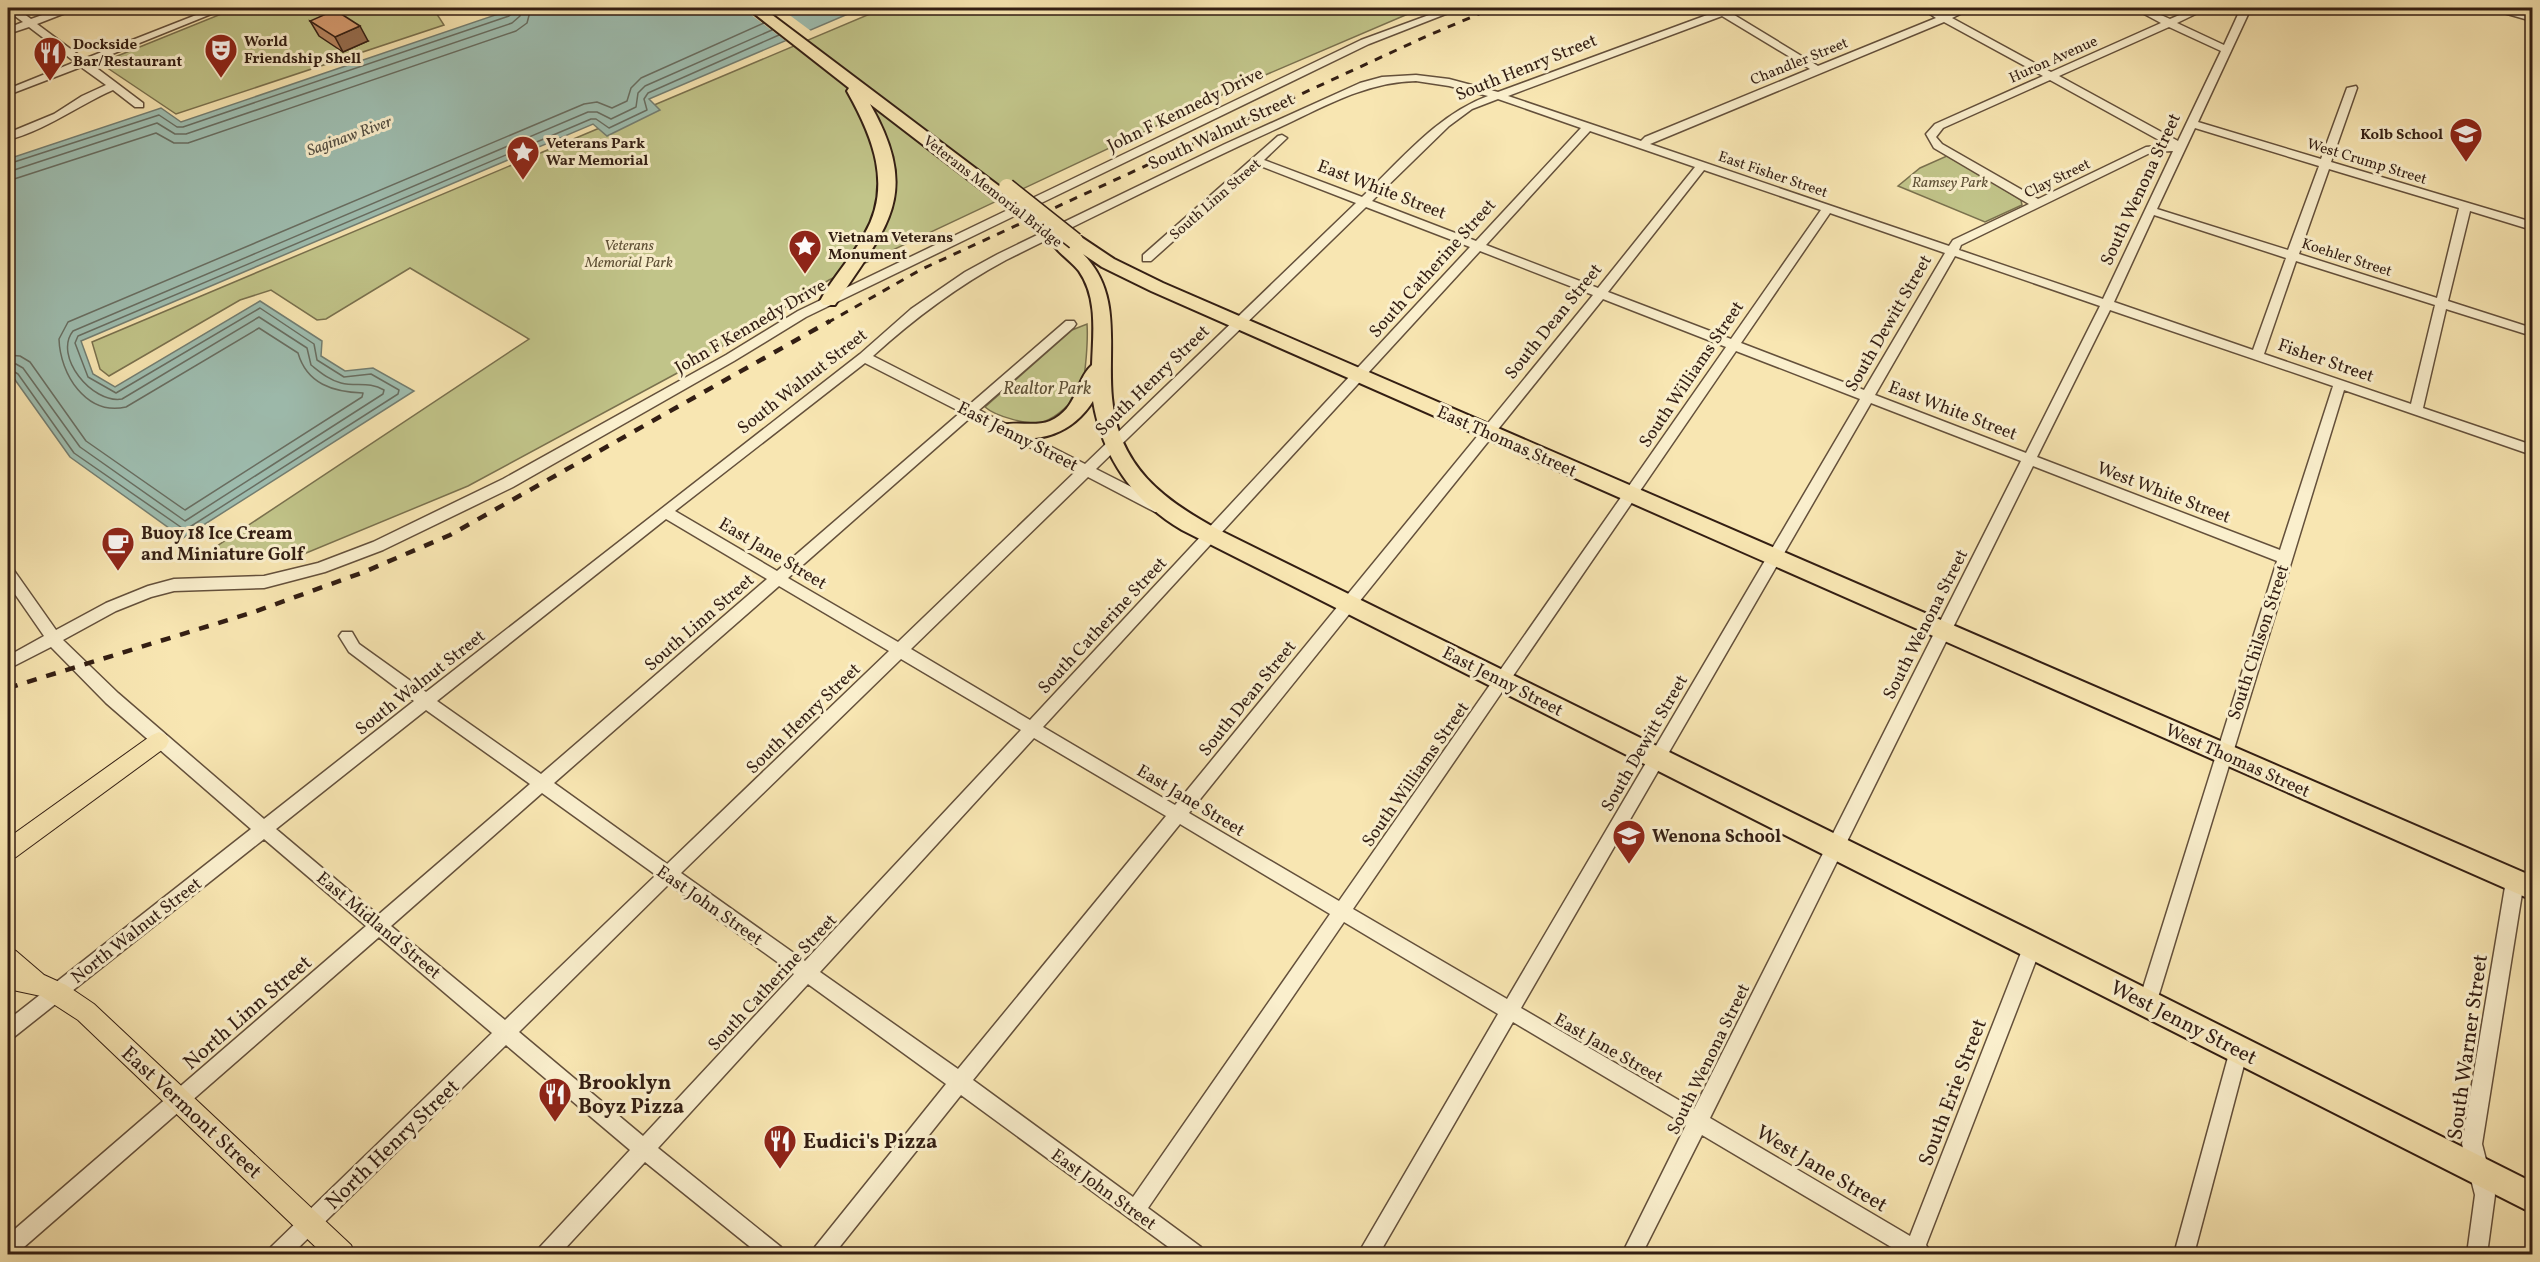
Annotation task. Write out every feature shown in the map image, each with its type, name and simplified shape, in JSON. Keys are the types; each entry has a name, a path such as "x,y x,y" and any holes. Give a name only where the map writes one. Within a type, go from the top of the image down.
{"highway":[{"name":"Veterans Memorial Bridge","path":"754,8 1002,190 1070,244 1096,287 1102,315 1104,416 1114,444"},
{"name":"Veterans Memorial Bridge","path":"770,8 844,73"},
{"path":"829,301 839,282 874,233 882,216 889,176 874,125 844,73"},
{"name":"East Thomas Street","path":"1070,244 1147,282 1239,323 1944,631"},
{"path":"1010,430 1032,432 1060,425 1069,419 1082,406 1102,357"},
{"name":"East Jenny Street","path":"1114,444 1126,465 1155,502 1211,536 1834,848"},
{"name":"West Thomas Street","path":"1944,631 2524,885"},
{"name":"West Jenny Street","path":"1834,848 2033,945 2532,1198"}],"main road":[{"path":"8,850 159,741"},
{"name":"East Vermont Street","path":"8,959 35,981 58,992 86,1012 342,1254"},
{"name":"East Vermont Street","path":"8,978 35,981"}],"street":[{"path":"10,8 139,105"},
{"path":"8,31 70,8"},
{"path":"8,92 221,8"},
{"name":"John F Kennedy Drive","path":"8,663 111,607 148,592 174,585 264,582 320,568 378,546 508,483 720,364 802,314 1365,42 1456,8"},
{"name":"South Henry Street","path":"507,1032 1456,115 1468,107 1734,8"},
{"path":"1926,8 2181,147"},
{"name":"Chandler Street","path":"1644,146 1649,139 1968,8"},
{"path":"2138,8 2226,50"},
{"name":"Huron Avenue","path":"2038,204 1938,146 1931,134 1939,126 2203,8"},
{"name":"South Wenona Street","path":"1632,1254 2107,304 2246,8"},
{"path":"2491,8 2511,10 2532,18"},
{"path":"1723,12 1818,69"},
{"name":"South Walnut Street","path":"263,829 864,357 915,312 969,274 1229,146 1364,85 1398,77 1428,78"},
{"name":"East Fisher Street","path":"1428,78 1453,82 1499,96 2107,304"},
{"path":"8,137 57,116 86,98 114,86"},
{"path":"2257,355 2352,88"},
{"name":"West Crump Street","path":"2192,124 2532,226"},
{"name":"South Catherine Street","path":"547,1254 1588,127"},
{"name":"South Linn Street","path":"1147,258 1282,138"},
{"name":"Clay Street","path":"1953,251 1957,243 2150,149 2181,147"},
{"name":"East White Street","path":"1258,161 2030,459"},
{"name":"South Dean Street","path":"822,1254 1489,433 1702,166"},
{"path":"2416,410 2465,206"},
{"name":"South Williams Street","path":"1134,1212 1828,208"},
{"name":"Koehler Street","path":"2152,211 2532,332"},
{"name":"South Dewitt Street","path":"1368,1254 1953,251"},
{"name":"Fisher Street","path":"2107,304 2532,450"},
{"name":"South Linn Street","path":"380,926 1070,324"},
{"name":"East Jenny Street","path":"864,357 1173,514"},
{"name":"South Chilson Street","path":"2147,1004 2340,384"},
{"name":"West White Street","path":"2030,459 2285,558"},
{"name":"East Jane Street","path":"665,512 1698,1122"},
{"name":"East Midland Street","path":"8,573 54,638 77,665 159,741 645,1150 774,1254"},
{"name":"East John Street","path":"346,636 354,648 541,785 807,972 1194,1254"},
{"name":"North Walnut Street","path":"8,1031 263,829"},
{"name":"South Warner Street","path":"2477,1254 2486,1195 2472,1144 2524,885"},
{"name":"North Linn Street","path":"8,1248 380,926"},
{"name":"South Erie Street","path":"1917,1253 2033,945"},
{"name":"North Henry Street","path":"278,1254 507,1032"},
{"path":"2184,1254 2239,1050"},
{"name":"West Jane Street","path":"1698,1122 1917,1253"}],"green space":[{"path":"236,8 433,8 444,25 176,114 100,63"},
{"name":"Veterans Memorial Park","path":"884,8 1422,8 1256,79 829,280 694,364 468,486 299,556 196,560 529,339 410,268 326,319 317,320 271,290 240,300 109,376 100,369 92,342"},
{"name":"Ramsey Park","path":"1949,155 2021,200 2022,205 1985,222 1898,186 1920,168"},
{"name":"Realtor Park","path":"1087,324 1086,357 1081,388 1059,413 1043,422 1029,423 1004,417 985,407 1072,330"}],"water":[{"name":"Saginaw River","path":"516,8 862,8 649,99 660,110 607,136 593,124 81,341 93,374 115,387 260,301 322,341 321,356 345,371 373,368 414,391 183,538 70,457 13,377 8,379 8,159 161,108 181,122"}],"pier":[{"path":"742,8 780,8 811,31 787,42"}],"building":[{"path":"335,10 360,26 335,37 310,21"}],"railway":[{"path":"827,323 922,269 1427,36 1493,8"},
{"path":"8,688 254,612 364,572 450,535 830,321"}],"place":[{"name":"World Friendship Shell","path":"221,79"},
{"name":"Dockside Bar/Restaurant","path":"50,82"},
{"name":"Kolb School","path":"2466,163"},
{"name":"Veterans Park War Memorial","path":"523,181"},
{"name":"Vietnam Veterans Monument","path":"805,275"},
{"name":"Buoy 18 Ice Cream and Miniature Golf","path":"118,572"},
{"name":"Wenona School","path":"1629,865"},
{"name":"Brooklyn Boyz Pizza","path":"555,1123"},
{"name":"Eudici's Pizza","path":"780,1170"}]}
